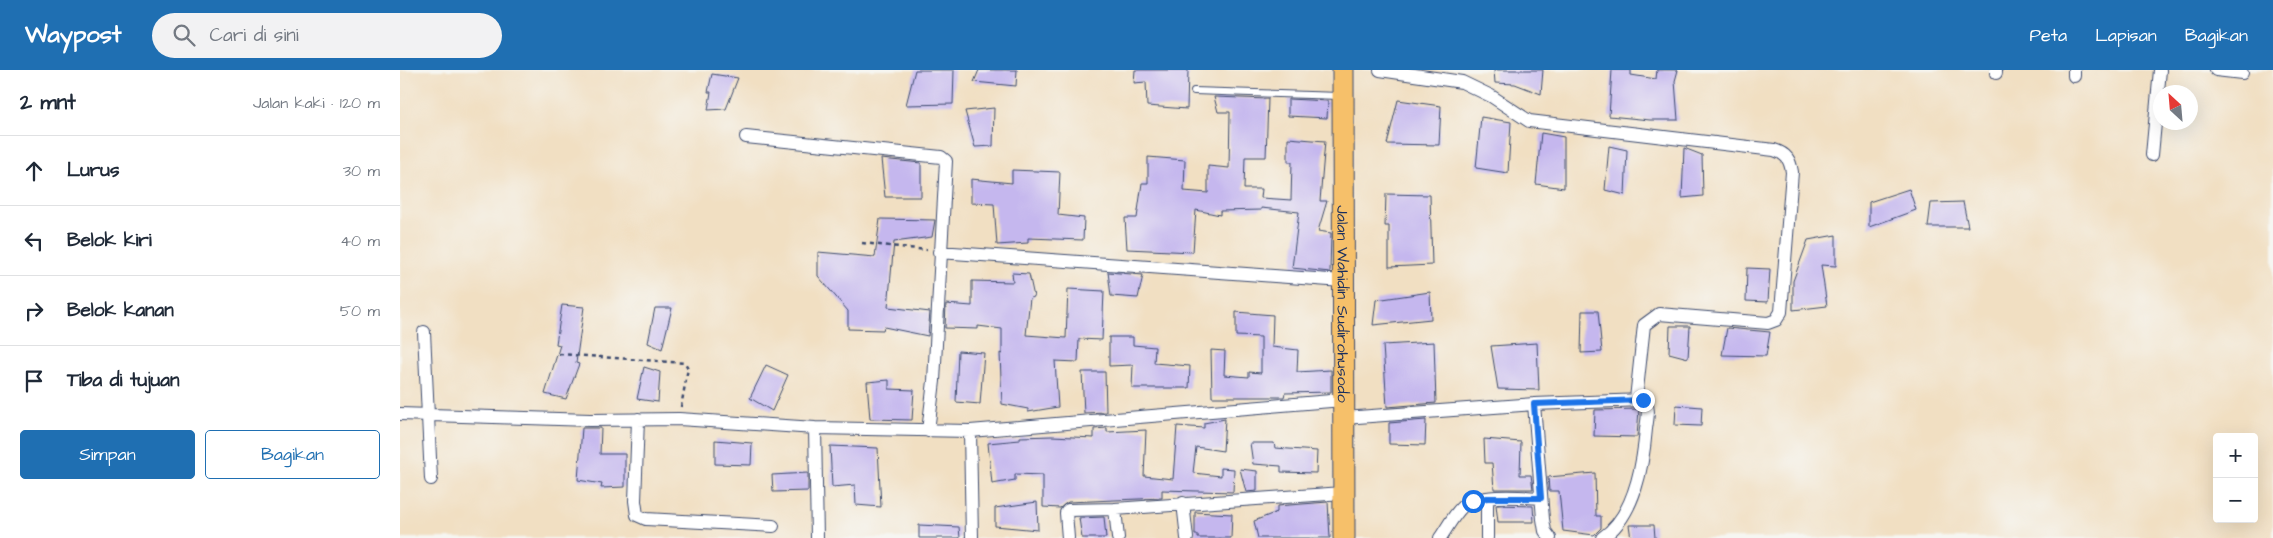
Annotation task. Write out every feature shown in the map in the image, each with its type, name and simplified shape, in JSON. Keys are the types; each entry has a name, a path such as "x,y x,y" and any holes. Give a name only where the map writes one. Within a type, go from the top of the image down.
{"highway":[{"name":"Jalan Wahidin Sudirohusodo","path":"1343,70 1344,538"}],"street":[{"path":"1380,70 1462,82 1491,96 1528,121 1707,140 1774,150 1785,154 1792,172 1781,312 1776,320 1768,323 1659,314 1650,319 1644,325 1636,398"},
{"path":"2152,155 2160,70"},
{"path":"2216,70 2242,72"},
{"path":"746,137 942,158 947,163 940,252 934,381 928,431"},
{"path":"940,252 1343,281"},
{"path":"424,332 431,479"},
{"path":"400,414 590,420 679,419 815,428 970,431 1343,409 1534,404 1636,398 1643,400 1648,408 1642,462 1636,486 1624,512 1612,530 1602,538"},
{"path":"1534,404 1545,532 1550,538"},
{"path":"638,419 635,501 637,515 646,519 773,526"},
{"path":"815,428 817,538"},
{"path":"970,431 972,538"},
{"path":"1068,538 1066,513 1068,510 1115,509 1343,493"},
{"path":"1440,538 1464,506 1473,501 1487,498 1541,498"},
{"path":"1487,498 1487,538"},
{"path":"1183,503 1187,538"},
{"path":"1115,509 1118,538"}],"lane":[{"path":"1194,91 1343,96"}],"path":[{"path":"862,243 940,252"},
{"path":"559,354 686,364 679,419"}],"building":[{"path":"915,70 954,70 953,104 906,105"},
{"path":"979,70 1017,70 1016,86 974,82"},
{"path":"1135,70 1188,70 1187,109 1147,106 1146,82 1134,83"},
{"path":"1494,70 1543,70 1541,94 1515,84 1495,83"},
{"path":"1612,70 1631,70 1631,75 1656,79 1657,70 1678,70 1675,81 1678,120 1650,120 1609,116"},
{"path":"712,74 738,78 726,109 708,110 711,92 708,92"},
{"path":"1214,97 1268,99 1266,157 1245,157 1244,189 1262,189 1261,198 1291,200 1292,162 1288,162 1288,138 1325,141 1320,201 1327,201 1318,231 1331,233 1330,272 1292,268 1299,212 1261,208 1261,210 1220,211 1220,215 1196,210 1193,252 1127,249 1125,218 1137,218 1142,183 1148,183 1148,157 1185,160 1184,191 1208,193 1208,166 1229,168 1230,112 1218,112"},
{"path":"1288,99 1328,101 1327,118 1288,116"},
{"path":"1398,100 1441,106 1439,145 1387,144"},
{"path":"994,108 993,146 975,147 965,111"},
{"path":"1481,117 1511,122 1508,173 1476,168"},
{"path":"1541,133 1564,137 1564,188 1536,184"},
{"path":"1609,146 1627,150 1625,195 1605,190"},
{"path":"1684,148 1702,155 1703,196 1682,198"},
{"path":"881,159 921,163 921,197 885,197"},
{"path":"1012,170 1060,172 1058,215 1084,218 1083,240 1028,238 1028,243 997,245 994,204 971,203 971,179 1012,183"},
{"path":"1909,189 1916,210 1869,227 1869,202"},
{"path":"1386,194 1430,195 1432,265 1389,267 1389,226 1385,226"},
{"path":"1963,202 1968,227 1928,227 1931,203"},
{"path":"880,219 935,220 932,237 894,242 888,307 930,312 928,336 884,327 883,330 848,329 848,311 818,276 818,252 875,257"},
{"path":"1836,235 1836,266 1821,265 1827,306 1793,310 1793,281 1808,240"},
{"path":"1747,268 1770,269 1768,302 1746,301"},
{"path":"1108,272 1143,275 1138,298 1111,296"},
{"path":"1012,273 1029,274 1034,297 1030,298 1026,335 1066,338 1068,289 1104,291 1102,340 1079,339 1078,362 1055,361 1058,407 1028,412 1028,409 1002,404 1000,353 1002,354 1002,329 978,326 978,329 945,328 946,304 972,306 972,281 1013,282"},
{"path":"1430,292 1431,319 1373,325 1376,300"},
{"path":"562,305 584,307 576,363 579,364 566,399 545,394 560,345 556,344"},
{"path":"655,308 672,308 662,349 648,343"},
{"path":"1582,311 1598,311 1602,352 1581,353"},
{"path":"1236,312 1273,315 1272,347 1298,350 1297,372 1331,370 1331,392 1285,393 1284,397 1212,397 1211,350 1225,351 1224,375 1249,377 1249,372 1261,373 1261,337 1236,336"},
{"path":"1670,326 1690,326 1688,358 1669,353"},
{"path":"1727,328 1770,332 1766,356 1722,355"},
{"path":"1109,337 1133,337 1133,345 1155,347 1154,363 1190,366 1189,388 1132,388 1133,365 1109,366"},
{"path":"1434,342 1436,403 1387,407 1383,345"},
{"path":"1537,343 1539,390 1498,389 1491,346"},
{"path":"958,351 984,353 980,404 956,402"},
{"path":"766,365 788,375 772,411 750,398"},
{"path":"644,367 660,372 658,402 637,399"},
{"path":"1082,372 1105,372 1106,412 1084,413"},
{"path":"889,380 889,389 914,390 912,420 870,419 867,382"},
{"path":"1676,405 1702,407 1701,426 1675,425"},
{"path":"1639,409 1637,437 1594,436 1595,410"},
{"path":"1225,419 1223,451 1196,447 1193,473 1221,476 1221,468 1234,469 1233,492 1162,490 1162,498 1068,502 1060,508 1043,507 1043,475 1015,474 1015,480 992,484 988,443 1020,440 1020,437 1094,438 1094,429 1107,428 1107,432 1146,430 1144,476 1173,479 1177,426 1204,428 1204,423"},
{"path":"1426,420 1425,445 1389,444 1389,423"},
{"path":"582,428 601,428 600,454 625,454 625,487 601,488 602,484 578,480"},
{"path":"1484,439 1521,442 1520,475 1531,475 1533,489 1494,489 1492,463 1485,463"},
{"path":"715,440 752,443 751,465 715,464"},
{"path":"1250,443 1274,443 1275,448 1317,451 1316,473 1281,472 1281,466 1253,464"},
{"path":"830,446 878,448 881,507 856,505 855,485 832,487"},
{"path":"1240,469 1257,471 1257,491 1246,492"},
{"path":"808,473 808,491 773,492 772,475"},
{"path":"1595,473 1596,516 1601,516 1601,528 1594,535 1563,531 1559,491 1549,491 1548,477"},
{"path":"1037,502 1038,530 995,526 995,508"},
{"path":"1328,502 1330,538 1258,538 1254,521 1277,512 1277,506"},
{"path":"1496,505 1533,506 1534,522 1498,522"},
{"path":"1195,512 1232,514 1231,538 1198,538 1198,535 1195,535"},
{"path":"1104,517 1106,538 1082,538 1079,518"},
{"path":"919,525 959,527 960,538 919,538"},
{"path":"1629,525 1654,525 1655,538 1631,538"}],"route":[{"path":"1473,501 1487,498 1541,498 1534,404 1636,398 1643,400"}]}
